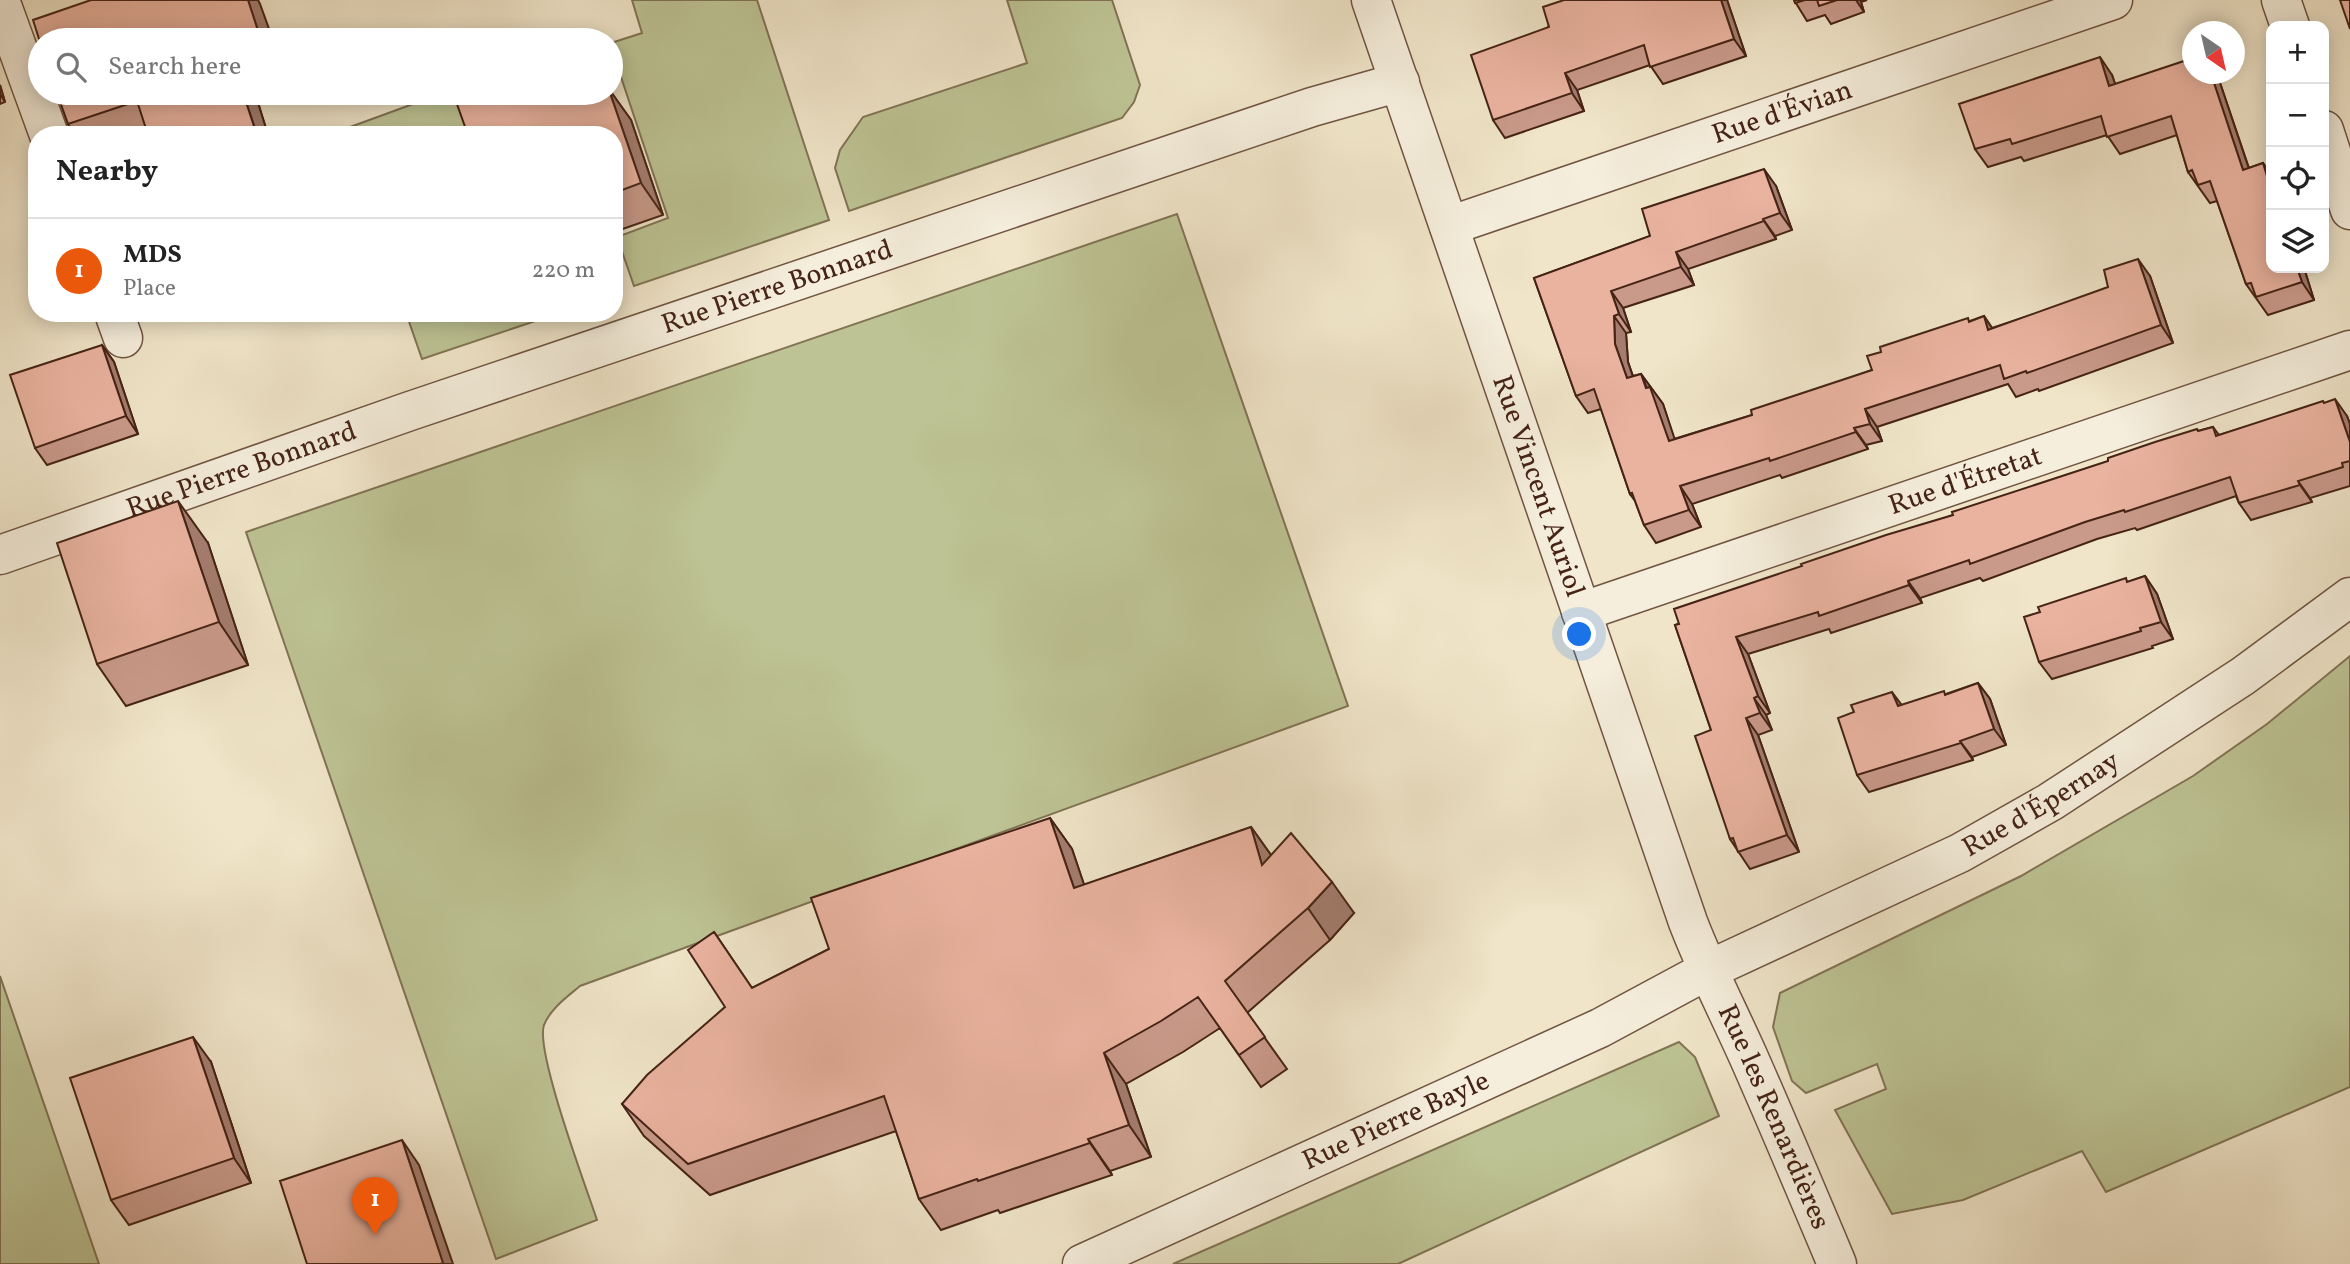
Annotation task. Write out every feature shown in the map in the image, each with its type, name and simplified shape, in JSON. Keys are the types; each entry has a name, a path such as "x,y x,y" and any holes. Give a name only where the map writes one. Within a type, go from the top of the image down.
{"street":[{"name":"Rue Vincent Auriol","path":"1371,0 1706,971"},
{"name":"Rue d'Évian","path":"1449,226 2113,0"},
{"path":"2281,0 2288,21"},
{"path":"0,1 28,78"},
{"name":"Rue Pierre Bonnard","path":"0,555 572,356 1312,107 1400,82"},
{"path":"38,105 46,126"},
{"path":"2329,145 2350,209"},
{"name":"Rue d'Étretat","path":"1581,612 2350,351"},
{"name":"Rue d'Épernay","path":"1706,971 1960,853 2050,802 2243,676 2350,597"},
{"name":"Rue Pierre Bayle","path":"1082,1264 1600,1028 1706,971"},
{"name":"Rue les Renardières","path":"1706,971 1743,1045 1837,1264"}],"green space":[{"path":"632,0 757,0 829,220 634,286 623,254 623,235 668,218 623,83 623,39 642,33"},
{"path":"1007,0 1112,0 1140,85 1134,102 1122,118 849,211 835,168 840,150 863,117 1027,63"},
{"path":"410,105 488,105 476,126 353,126"},
{"path":"1177,214 1348,706 580,986 551,1013 544,1025 543,1039 554,1089 597,1220 496,1259 246,532"},
{"path":"409,322 532,322 422,359"},
{"path":"2350,656 2350,1087 2106,1192 2082,1151 1963,1200 1892,1214 1835,1110 1886,1089 1877,1064 1806,1093 1792,1081 1773,1027 1780,993 2021,876 2193,776 2267,724"},
{"path":"0,976 99,1264 0,1264"},
{"path":"1679,1042 1695,1057 1719,1116 1398,1264 1173,1264"}],"building":[{"path":"91,0 248,0 257,28 36,28 33,20"},
{"path":"1564,0 1721,0 1734,39 1650,67 1644,45 1565,73 1572,93 1493,120 1471,55 1549,27 1543,7"},
{"path":"1817,0 1837,0 1819,6"},
{"path":"2340,0 2350,0 2350,29"},
{"path":"2100,57 2109,86 2182,62 2182,84 2214,84 2243,170 2263,163 2266,173 2266,273 2299,273 2302,282 2256,297 2251,283 2246,284 2210,181 2198,185 2192,170 2188,172 2171,116 2107,137 2101,116 2012,144 2010,139 1975,149 1959,104"},
{"path":"61,105 125,105 68,124"},
{"path":"138,105 247,105 254,126 145,126"},
{"path":"457,105 614,105 621,126 465,126"},
{"path":"623,131 641,183 623,190"},
{"path":"1764,169 1780,213 1676,252 1681,267 1611,291 1619,314 1614,316 1615,344 1627,378 1641,374 1646,388 1650,387 1669,441 1752,415 1751,410 1872,370 1867,356 1881,352 1880,347 1968,318 1969,322 1984,316 1988,330 2108,287 2104,270 2138,259 2161,325 2027,373 2026,371 2004,379 2000,365 1865,409 1870,424 1854,428 1856,432 1770,461 1769,458 1680,486 1689,510 1644,525 1632,493 1630,494 1594,389 1576,396 1534,278 1650,236 1642,209"},
{"path":"102,345 126,416 35,448 10,375"},
{"path":"2335,399 2350,442 2350,461 2342,463 2343,467 2298,481 2300,485 2239,503 2230,477 2125,512 2124,510 2085,522 1970,564 1969,560 1908,581 1909,585 1819,616 1818,612 1736,637 1758,696 1754,698 1760,713 1746,718 1787,835 1738,852 1733,838 1730,839 1695,736 1711,730 1675,625 1679,624 1674,609 1886,535 1953,515 1952,512 2108,461 2108,458 2155,442 2213,427 2216,436"},
{"path":"178,501 219,622 97,664 57,543"},
{"path":"2145,576 2161,622 2140,628 2141,631 2039,662 2024,617 2040,612 2038,607 2126,578 2127,582"},
{"path":"1978,683 1994,729 1960,741 1961,743 1857,775 1838,718 1854,712 1851,705 1892,692 1898,706 1944,691 1945,695"},
{"path":"1050,818 1074,888 1251,827 1262,865 1291,833 1332,882 1308,908 1225,981 1265,1037 1239,1055 1198,997 1104,1053 1129,1125 1088,1139 1090,1143 919,1199 884,1096 688,1164 622,1104 647,1075 725,1007 688,950 714,932 752,988 829,949 811,898"},
{"path":"193,1037 234,1158 111,1200 70,1078"},
{"path":"402,1140 443,1263 307,1264 280,1181"}],"place":[{"name":"MDS","path":"375,1235"}]}
